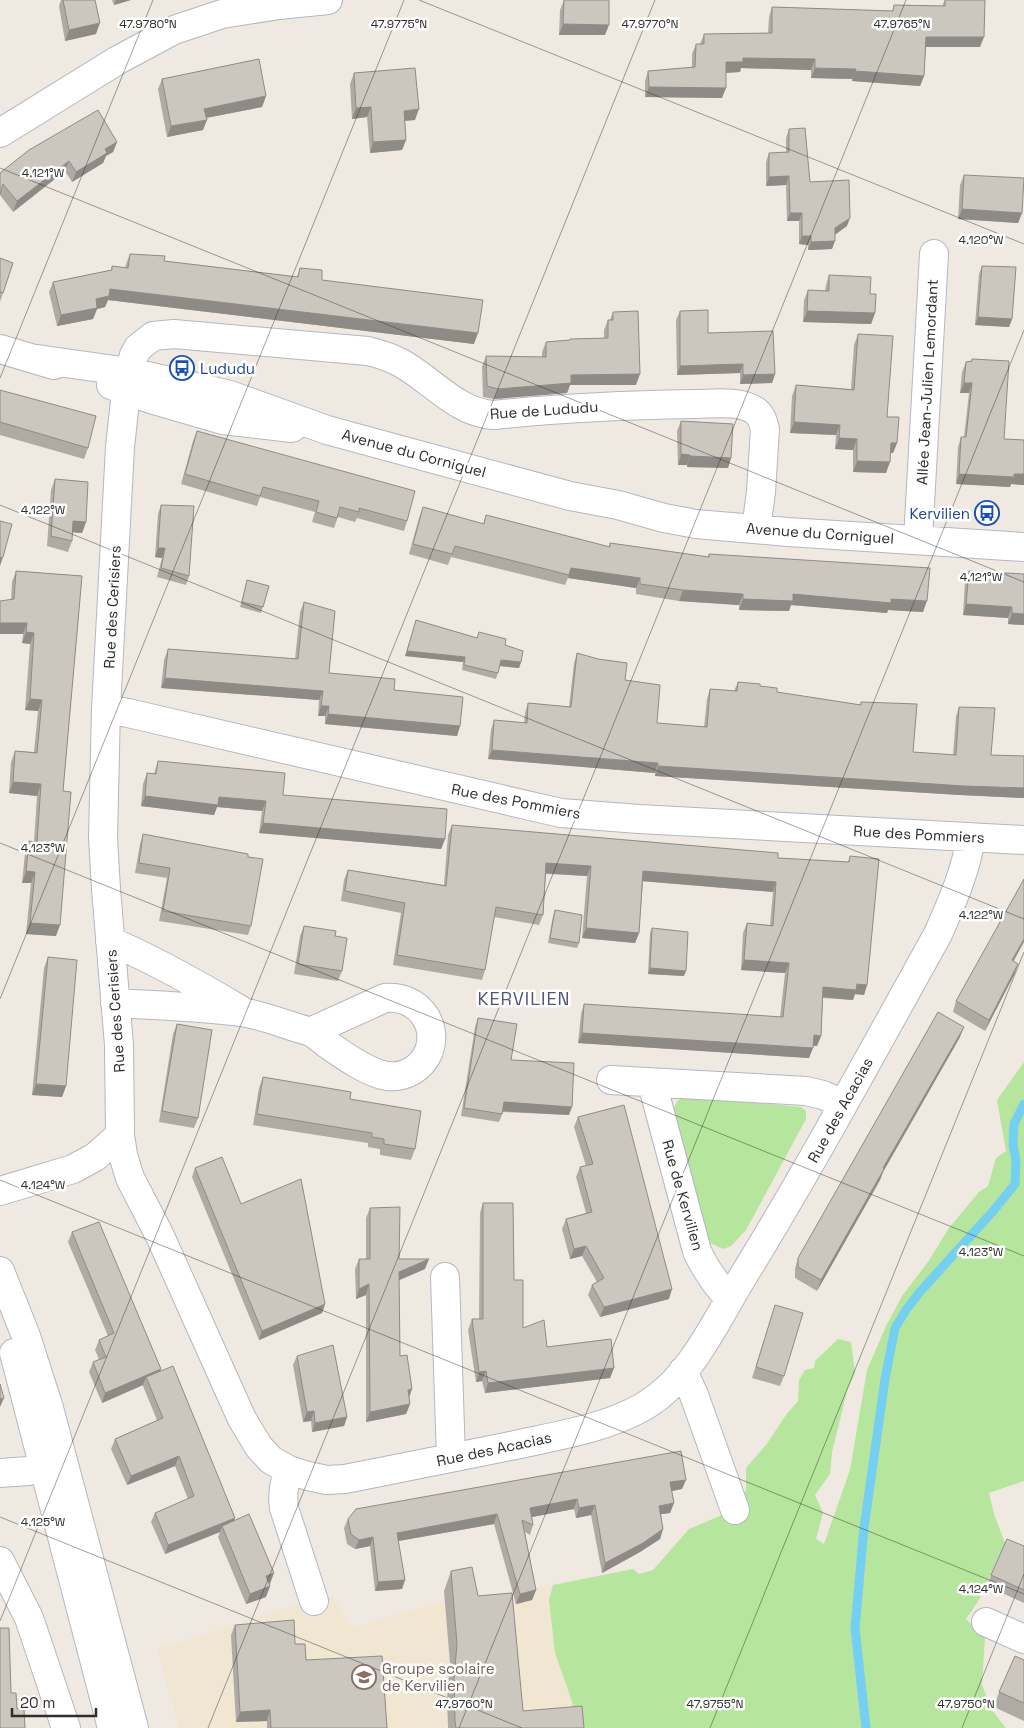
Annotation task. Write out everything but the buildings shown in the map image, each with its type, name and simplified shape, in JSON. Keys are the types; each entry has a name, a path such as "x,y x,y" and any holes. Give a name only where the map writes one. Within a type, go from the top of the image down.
{"street":[{"path":"0,134 118,60 174,30 222,14 279,2 328,0"},
{"name":"Allée Jean-Julien Lemordant","path":"919,531 934,254"},
{"name":"Rue de Lududu","path":"128,382 134,355 143,344 153,336 174,334 340,348 380,354 409,367 465,408 482,414 494,415 627,406 720,404 745,406 754,410 759,415 765,429 757,520"},
{"name":"Avenue du Corniguel","path":"0,349 87,376 230,395 326,430 551,491 618,506 757,520 919,531 1024,547"},
{"name":"Rue des Cerisiers","path":"128,382 120,447 106,709 103,838 119,1045 120,1135 123,1155 130,1178 160,1236 242,1420 264,1453 289,1470"},
{"name":"Avenue du Corniguel","path":"919,531 1024,528"},
{"name":"Rue des Pommiers","path":"106,709 561,813 649,820 1024,840"},
{"name":"Rue des Acacias","path":"289,1470 327,1480 345,1479 564,1435 619,1418 642,1407 663,1393 702,1346 765,1241 938,934 958,885 971,837"},
{"path":"110,941 135,951 198,984 244,1012"},
{"path":"115,1003 181,1006 244,1012 266,1017 310,1032"},
{"path":"611,1080 806,1091 823,1095 843,1104"},
{"name":"Rue de Kervilien","path":"652,1083 697,1251 714,1282 729,1299"},
{"path":"0,1191 73,1169 95,1157 120,1135"},
{"path":"73,1169 130,1178"},
{"path":"0,1271 26,1336 50,1408 54,1466 112,1728"},
{"path":"445,1277 451,1458"},
{"path":"0,1278 13,1346 54,1466 134,1728"},
{"path":"683,1371 694,1395 735,1510"},
{"path":"0,1473 16,1473 54,1466"},
{"path":"289,1470 282,1497 284,1508 314,1601"},
{"path":"0,1561 29,1618 66,1728"},
{"path":"986,1622 1024,1639"}],"shaded area":[{"name":"Groupe scolaire de Kervilien","path":"553,1585 549,1600 555,1653 572,1701 575,1728 179,1728 157,1649 306,1602 334,1597 351,1628 406,1611 467,1597"}],"green space":[{"path":"1024,1062 1024,1481 989,1493 994,1514 1005,1543 979,1600 966,1619 985,1637 982,1685 992,1710 1006,1728 575,1728 572,1701 555,1653 549,1600 553,1585 633,1569 639,1574 653,1570 689,1529 739,1508 746,1490 746,1468 766,1445 798,1401 799,1380 805,1370 814,1368 815,1361 838,1339 851,1342 855,1373 847,1391 832,1452 830,1474 815,1495 823,1513 816,1539 824,1544 850,1470 867,1370 886,1326 902,1296 928,1262 949,1228 979,1192 988,1186 996,1158 1006,1151 997,1100"},
{"path":"685,1096 801,1107 806,1111 806,1119 746,1230 731,1246 723,1249 710,1243 705,1234 674,1118 675,1104"}],"waterway":[{"path":"866,1728 855,1628 864,1528 885,1379 895,1328 919,1293 1015,1184 1014,1124 1024,1104"}],"place":[{"name":"Lududu","path":"182,368"},
{"name":"Kervilien","path":"987,513"},
{"name":"Groupe scolaire de Kervilien","path":"364,1677"}],"district":[{"name":"KERVILIEN","path":"524,998"}]}
